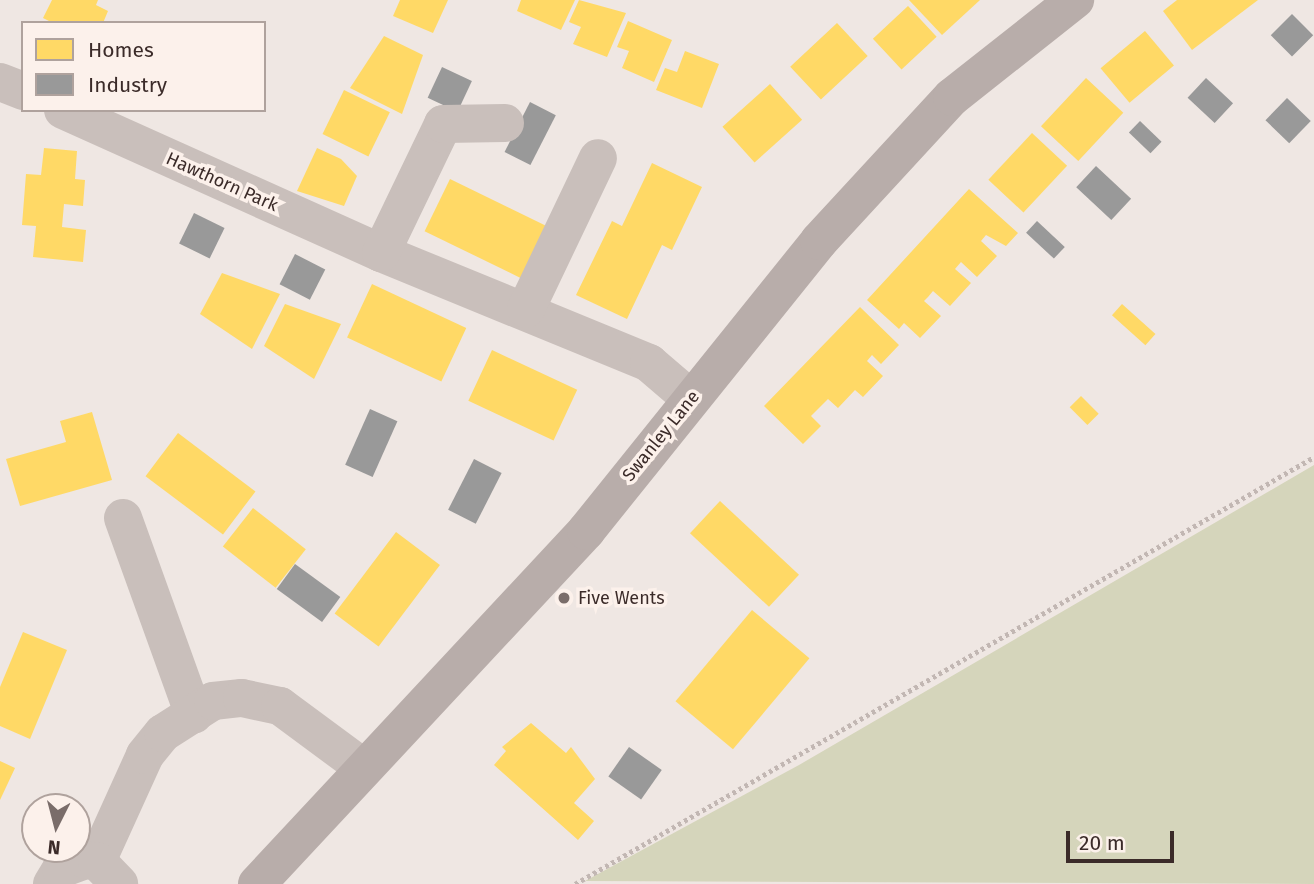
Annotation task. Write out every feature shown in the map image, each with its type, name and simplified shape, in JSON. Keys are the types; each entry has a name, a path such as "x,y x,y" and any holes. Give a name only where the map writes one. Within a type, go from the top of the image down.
{"main road":[{"name":"Swanley Lane","path":"257,884 361,766 586,531 819,241 952,97 1075,0"}],"street":[{"path":"0,82 21,90"},
{"name":"Hawthorn Park","path":"67,112 381,253 526,309 649,363 691,399"},
{"path":"381,253 443,124 505,123"},
{"path":"526,309 598,158"},
{"path":"123,518 194,715"},
{"path":"52,884 76,860 108,873 145,755 163,733 213,701 232,699 281,706 361,766"}],"path":[{"path":"575,884 1314,457"}],"green space":[{"path":"1314,465 1314,884 585,881 799,765"}],"building: Homes":[{"path":"52,0 98,0 96,5 108,11 104,21 49,21 43,18"},
{"path":"400,0 448,0 433,33 393,16"},
{"path":"521,0 575,0 561,30 517,11"},
{"path":"579,0 626,13 607,57 573,44 581,27 569,22"},
{"path":"909,0 980,0 942,35"},
{"path":"1177,0 1258,0 1192,50 1163,11"},
{"path":"908,6 937,37 902,69 873,39"},
{"path":"628,21 672,40 654,82 622,68 629,51 617,47"},
{"path":"837,23 868,56 821,100 790,67"},
{"path":"1145,31 1174,65 1129,103 1101,68"},
{"path":"384,36 423,55 402,114 350,88"},
{"path":"685,51 719,64 702,108 656,90 665,68 677,72"},
{"path":"1086,78 1123,113 1078,161 1041,126"},
{"path":"770,84 802,120 755,162 722,127"},
{"path":"344,90 390,112 368,156 323,134"},
{"path":"1032,133 1067,166 1023,213 988,180"},
{"path":"44,148 77,151 75,179 85,180 83,206 64,204 62,227 86,230 83,262 33,257 36,226 22,225 26,174 41,175"},
{"path":"317,148 341,159 357,176 344,206 297,191"},
{"path":"652,163 702,187 672,250 662,245 627,319 576,295 612,221 622,226"},
{"path":"450,179 548,227 523,279 425,231"},
{"path":"969,189 1018,233 1006,246 986,235 981,241 997,256 977,277 961,262 955,269 971,283 950,306 933,291 924,301 941,316 920,338 904,323 899,329 867,300"},
{"path":"222,273 280,294 252,349 200,314"},
{"path":"372,284 466,328 441,381 347,337"},
{"path":"285,304 341,324 314,379 264,346"},
{"path":"1122,304 1155,334 1145,345 1112,315"},
{"path":"860,307 899,345 881,364 872,355 867,361 883,376 863,397 855,390 838,408 828,399 811,416 821,426 803,444 764,406"},
{"path":"492,350 577,390 554,440 468,401"},
{"path":"1081,396 1099,414 1087,425 1070,407"},
{"path":"92,412 112,480 20,506 6,459 66,442 60,421"},
{"path":"178,433 255,491 223,535 146,476"},
{"path":"720,501 799,575 769,607 690,533"},
{"path":"253,508 306,549 276,588 223,547"},
{"path":"396,532 440,565 379,647 335,613"},
{"path":"752,610 809,658 733,749 676,701"},
{"path":"23,632 67,650 30,739 0,726 0,687"},
{"path":"531,723 566,753 571,747 595,779 574,803 594,821 578,840 494,765 506,751 502,747"},
{"path":"0,761 15,768 0,800"}],"building: Industry":[{"path":"1292,14 1313,35 1292,56 1271,35"},
{"path":"442,67 472,81 458,112 428,98"},
{"path":"1206,78 1233,103 1215,123 1188,98"},
{"path":"1287,98 1311,121 1289,143 1265,120"},
{"path":"530,102 556,115 530,165 505,152"},
{"path":"1140,121 1162,142 1150,153 1129,133"},
{"path":"1096,166 1131,199 1111,220 1076,187"},
{"path":"194,213 225,228 210,258 179,244"},
{"path":"1037,221 1065,247 1054,259 1026,233"},
{"path":"295,254 325,269 310,300 280,284"},
{"path":"370,409 397,421 373,477 345,465"},
{"path":"474,459 502,473 476,524 448,510"},
{"path":"295,564 340,597 322,622 277,589"},
{"path":"629,747 662,770 641,799 608,776"}],"place":[{"name":"Five Wents","path":"564,598"}]}
